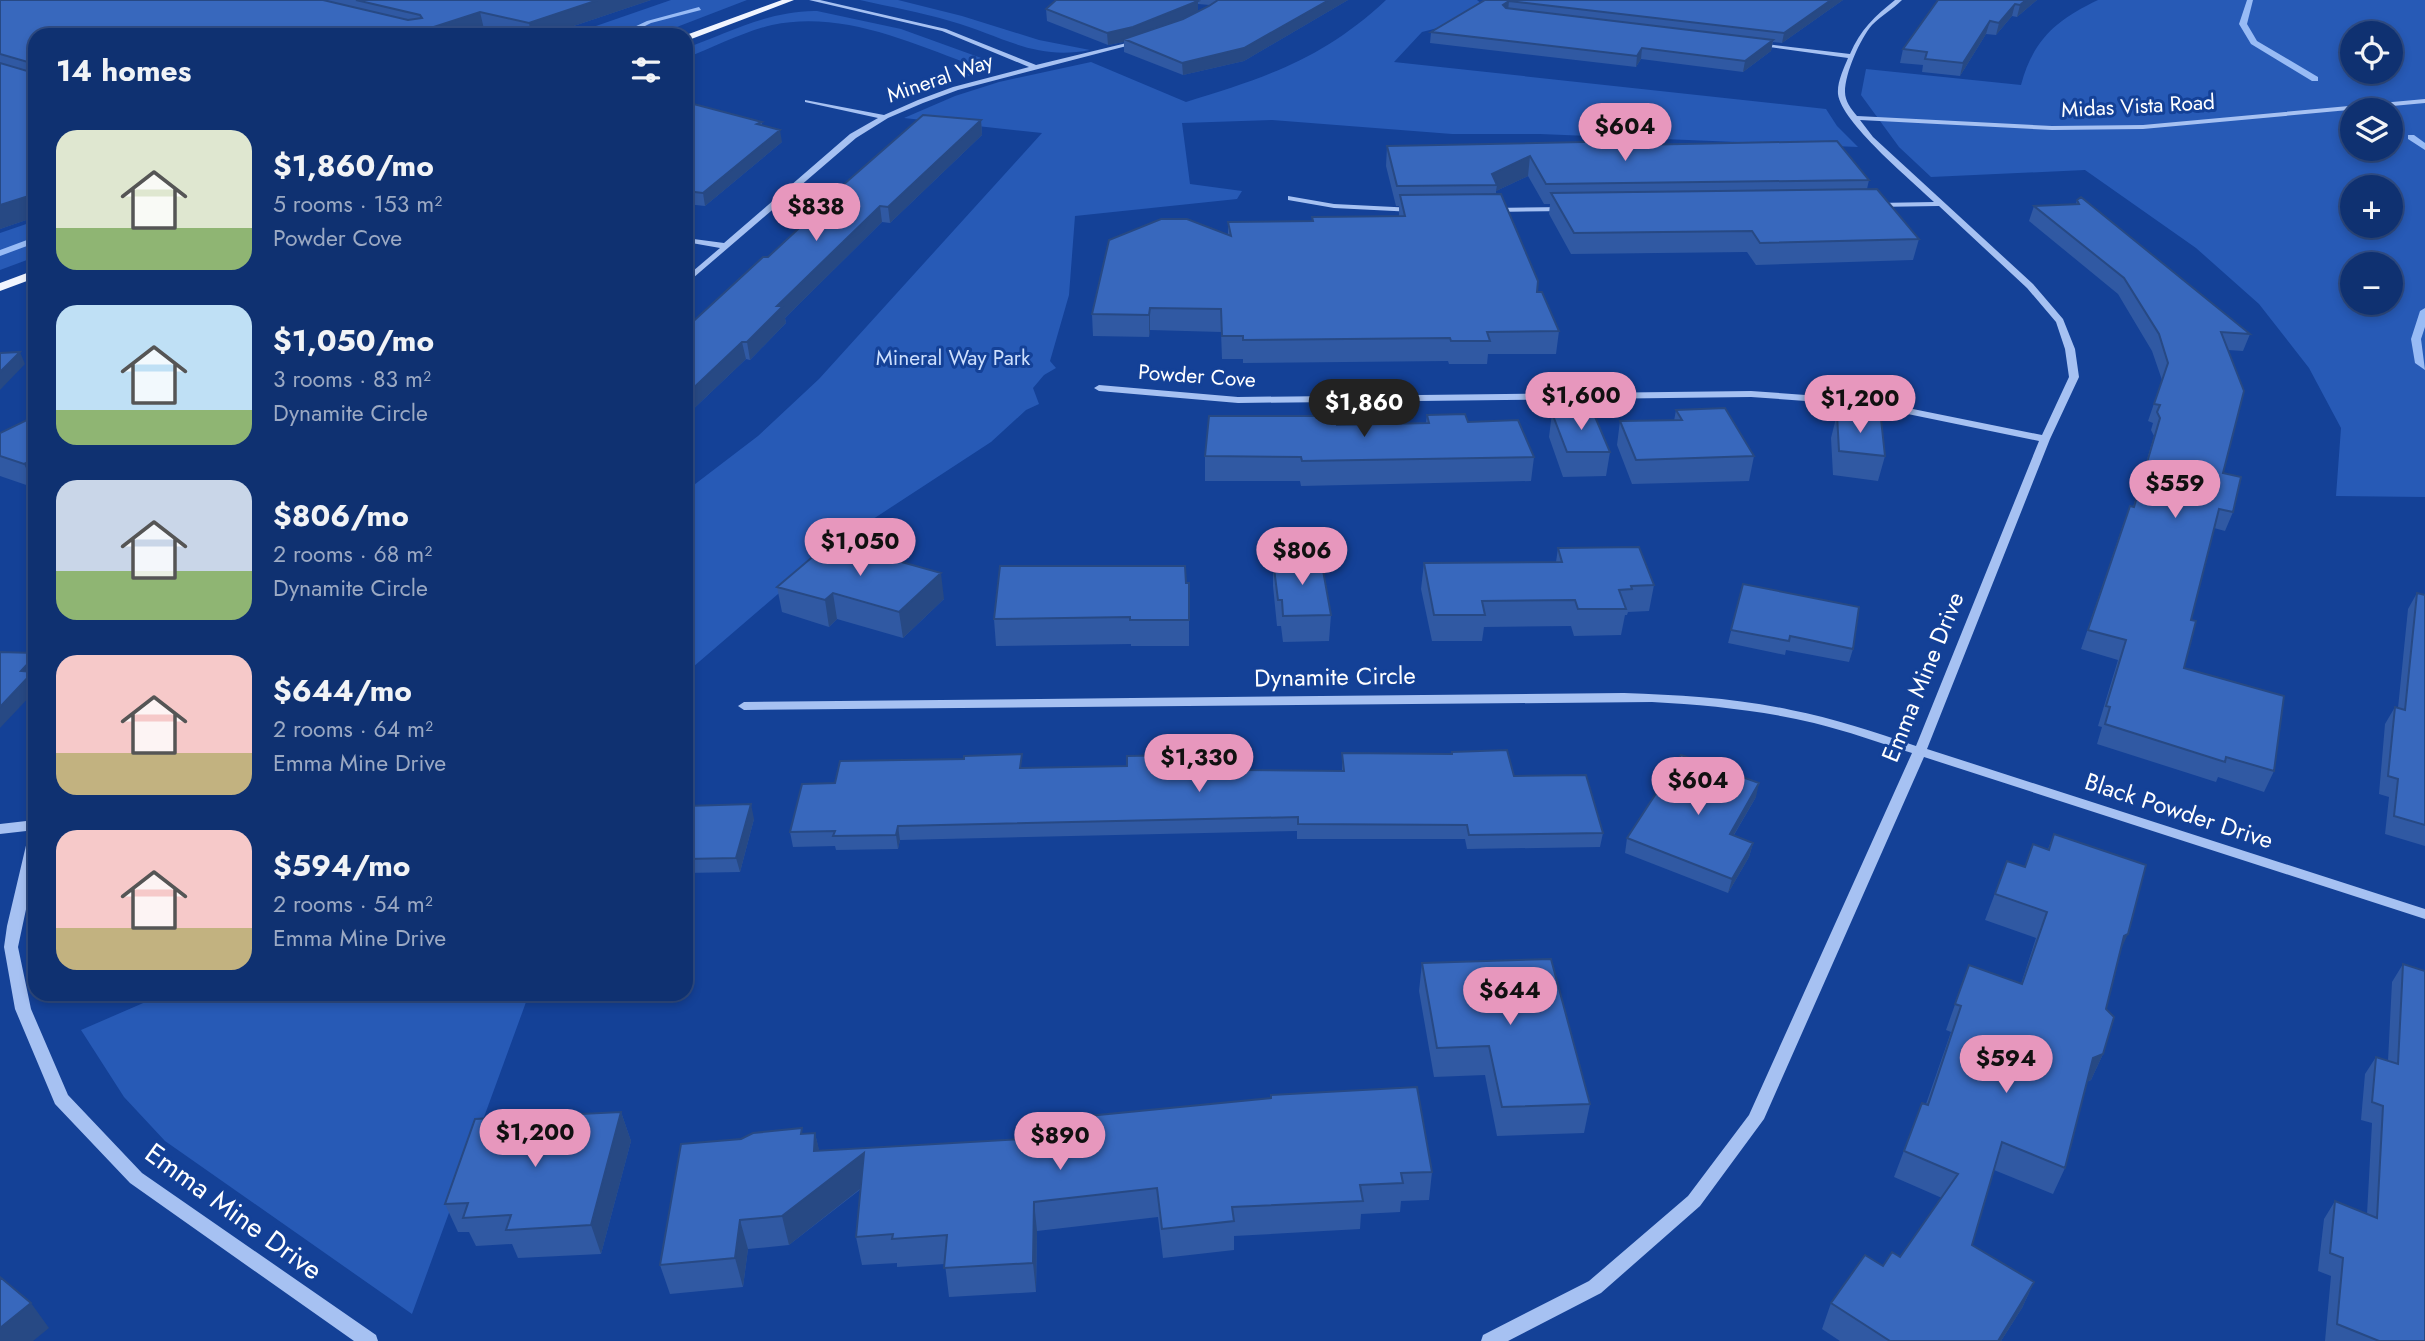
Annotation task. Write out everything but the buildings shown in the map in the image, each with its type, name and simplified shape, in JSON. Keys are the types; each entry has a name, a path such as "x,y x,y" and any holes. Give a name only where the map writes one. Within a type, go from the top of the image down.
{"main road":[{"path":"693,35 790,0"},
{"path":"0,287 28,277"}],"street":[{"name":"Mineral Way","path":"812,0 879,13 943,30 1034,66"},
{"name":"Emma Mine Drive","path":"1490,1341 1595,1287 1694,1201 1756,1119 1920,751 2045,439 2074,377 2070,349 2060,321 2031,286 1870,139 1853,118 1841,93 1851,56 1871,23 1899,0"},
{"path":"1034,66 1144,41"},
{"path":"1744,43 1851,56"},
{"name":"Mineral Way","path":"693,275 853,136 883,117 949,90 1034,66"},
{"path":"807,101 883,117"},
{"name":"Midas Vista Road","path":"1853,118 2052,128 2143,127 2425,102"},
{"path":"1291,198 1370,210 1423,210"},
{"path":"1861,205 1943,204"},
{"path":"1478,210 1573,209"},
{"path":"693,241 726,246"},
{"name":"Powder Cove","path":"1099,388 1238,400 1751,394 1847,401 2045,439"},
{"name":"Dynamite Circle","path":"744,706 1610,697 1686,699 1753,706 1823,720 1920,751"},
{"name":"Black Powder Drive","path":"1920,751 2425,914"},
{"path":"0,829 28,826"},
{"name":"Emma Mine Drive","path":"28,867 11,947 23,1009 61,1100 136,1178 369,1341"}],"green space":[{"path":"671,0 747,0 674,28 590,28"},
{"path":"860,0 898,0 1039,40 1090,50 1052,52 1035,49 939,18"},
{"name":"Mineral Way Park","path":"1386,0 1477,0 1482,4 1469,20 1422,32 1394,62 1826,109 1837,126 1858,147 1540,134 1452,134 1272,120 1182,123 1190,184 1242,191 1237,199 1075,216 1069,295 1050,361 1056,368 1044,375 1033,388 1039,404 1026,410 991,442 841,540 693,667 693,486 758,436 819,379 1042,133 904,118 955,96 999,82 1091,62 1186,102 1243,84 1293,64 1340,37"},
{"path":"2098,0 2425,0 2425,497 2336,496 2341,428 2309,368 2259,304 2196,248 2085,170 1931,177 1899,147 1861,95 1866,69 2021,85 2032,56 2040,44 2048,33 2070,15"},
{"path":"817,11 901,29 984,59 990,67 969,76 962,73 966,63 919,45 871,30 822,22 772,25 693,55 693,45 766,18"},
{"path":"28,223 28,260 0,270 0,233"},
{"path":"148,1001 526,1001 412,1314 165,1141 124,1097 81,1030"}],"waterway":[{"path":"2250,0 2243,24 2254,42 2315,79"},
{"path":"636,28 699,9"},
{"path":"2411,137 2425,147"},
{"path":"0,253 28,243"},
{"path":"2425,311 2416,339 2420,363 2425,367"}]}
